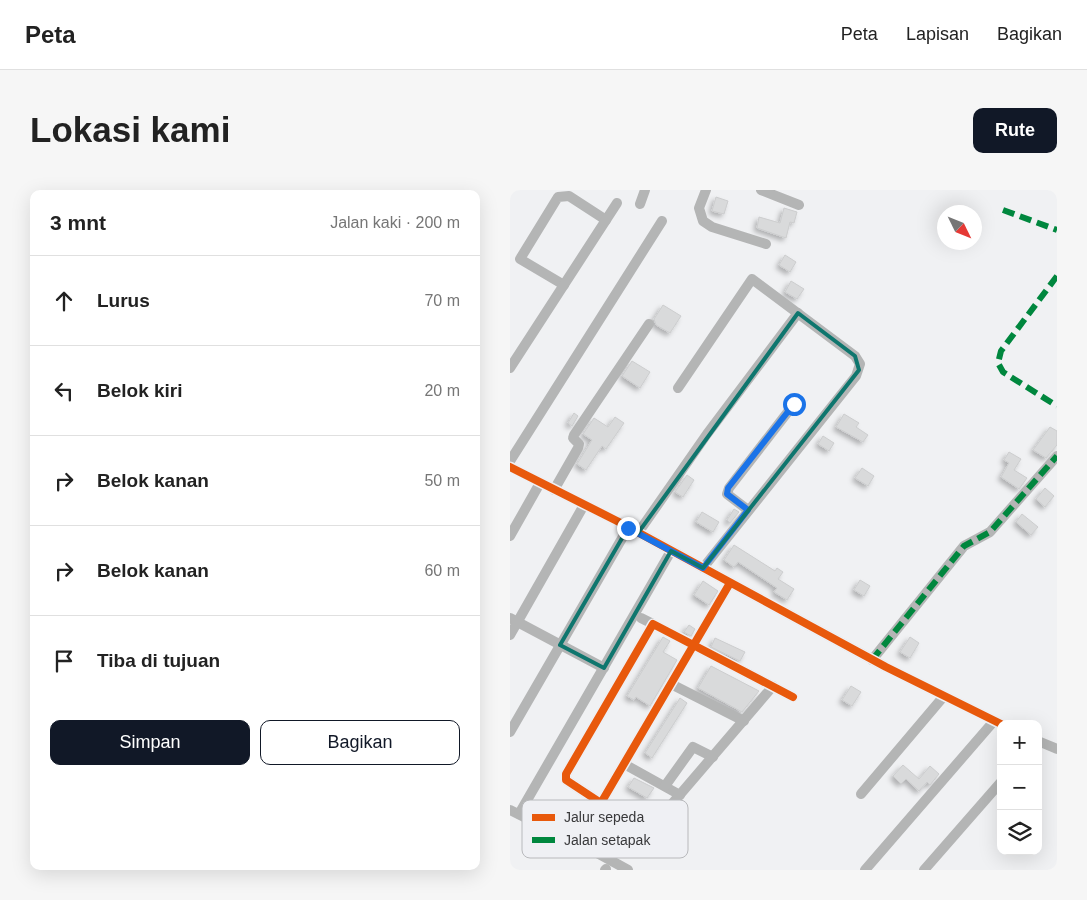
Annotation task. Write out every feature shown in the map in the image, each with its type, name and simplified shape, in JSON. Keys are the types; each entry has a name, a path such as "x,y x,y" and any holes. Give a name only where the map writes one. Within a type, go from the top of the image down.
{"street":[{"path":"640,204 646,190"},
{"path":"706,190 699,212 703,221 712,227 766,244"},
{"path":"761,190 799,205"},
{"path":"564,285 520,259 558,197 570,196 606,220"},
{"path":"510,368 617,203"},
{"path":"510,460 662,221"},
{"path":"678,388 752,279 796,316 855,356 860,364 859,370 703,568"},
{"path":"638,533 702,440 796,316"},
{"path":"554,490 578,448 579,444 573,438 574,434 649,324"},
{"path":"748,510 728,497 728,488 794,404"},
{"path":"872,660 964,546 990,532 1057,456"},
{"path":"510,467 638,533 872,660 997,722"},
{"path":"510,536 540,483"},
{"path":"510,635 514,620 584,505"},
{"path":"510,732 628,528"},
{"path":"522,800 604,668 671,551"},
{"path":"603,800 730,583"},
{"path":"641,618 793,697"},
{"path":"514,620 604,668"},
{"path":"596,800 568,783 565,778 566,774 653,624"},
{"path":"671,684 744,721"},
{"path":"676,800 773,686"},
{"path":"861,794 944,696"},
{"path":"865,870 997,724"},
{"path":"1042,743 1057,749"},
{"path":"665,786 693,747 713,757"},
{"path":"624,764 680,795"},
{"path":"924,870 997,787"},
{"path":"515,812 522,801"},
{"path":"606,858 628,870"}],"highlighted area":[{"path":"798,313 855,356 859,370 703,568 671,551 604,668 560,645 628,528 638,533"}],"building":[{"path":"716,197 728,201 724,214 712,211"},
{"path":"784,208 797,212 794,223 790,222 786,238 757,228 759,217 780,223"},
{"path":"785,255 796,262 790,272 779,265"},
{"path":"791,281 804,289 797,299 785,292"},
{"path":"663,305 681,316 670,333 656,325 654,319"},
{"path":"632,361 650,372 640,388 622,376"},
{"path":"574,413 578,416 572,426 568,423"},
{"path":"844,414 859,423 856,427 868,435 863,442 836,427"},
{"path":"615,417 624,423 606,449 602,446 586,470 577,464 592,440 583,434 594,418 608,427"},
{"path":"1050,427 1057,431 1057,445 1046,458 1033,450"},
{"path":"823,436 834,443 829,451 818,444"},
{"path":"1009,452 1021,459 1014,470 1027,478 1019,489 1001,477 1009,463 1004,460"},
{"path":"862,468 874,476 868,486 855,478"},
{"path":"687,475 694,480 683,497 675,492"},
{"path":"1045,488 1054,496 1045,507 1036,499"},
{"path":"734,509 739,512 730,523 727,520"},
{"path":"702,512 719,522 713,532 696,522"},
{"path":"1022,514 1038,527 1031,535 1016,522"},
{"path":"734,545 775,571 777,568 783,572 778,579 794,589 787,600 774,592 777,588 738,562 734,567 724,560"},
{"path":"860,580 870,586 864,596 854,590"},
{"path":"703,581 718,591 709,605 694,595"},
{"path":"689,625 695,629 691,636 684,632"},
{"path":"663,637 670,641 663,652 677,660 650,706 636,697 634,700 627,696"},
{"path":"910,637 919,643 910,658 900,652"},
{"path":"715,638 745,652 740,661 711,647"},
{"path":"711,666 759,691 742,712 698,688"},
{"path":"851,686 861,692 852,706 842,700"},
{"path":"680,698 687,703 652,758 645,753"},
{"path":"903,765 919,779 930,766 939,774 930,785 927,782 919,791 906,779 901,784 893,776"},
{"path":"634,778 654,788 647,798 628,787"}],"marked path":[{"path":"1003,210 1057,230"},
{"path":"1057,276 1001,351 998,363 1003,372 1057,406"},
{"path":"872,660 964,546 990,532 1057,456"}],"cycle path":[{"path":"510,467 617,521 886,667 997,722"},
{"path":"694,645 730,583"},
{"path":"596,800 566,780 566,774 653,624 694,645"},
{"path":"603,800 694,645"},
{"path":"694,645 793,697"}],"route":[{"path":"628,528 703,568 748,510 728,497 728,488 794,404"}]}
